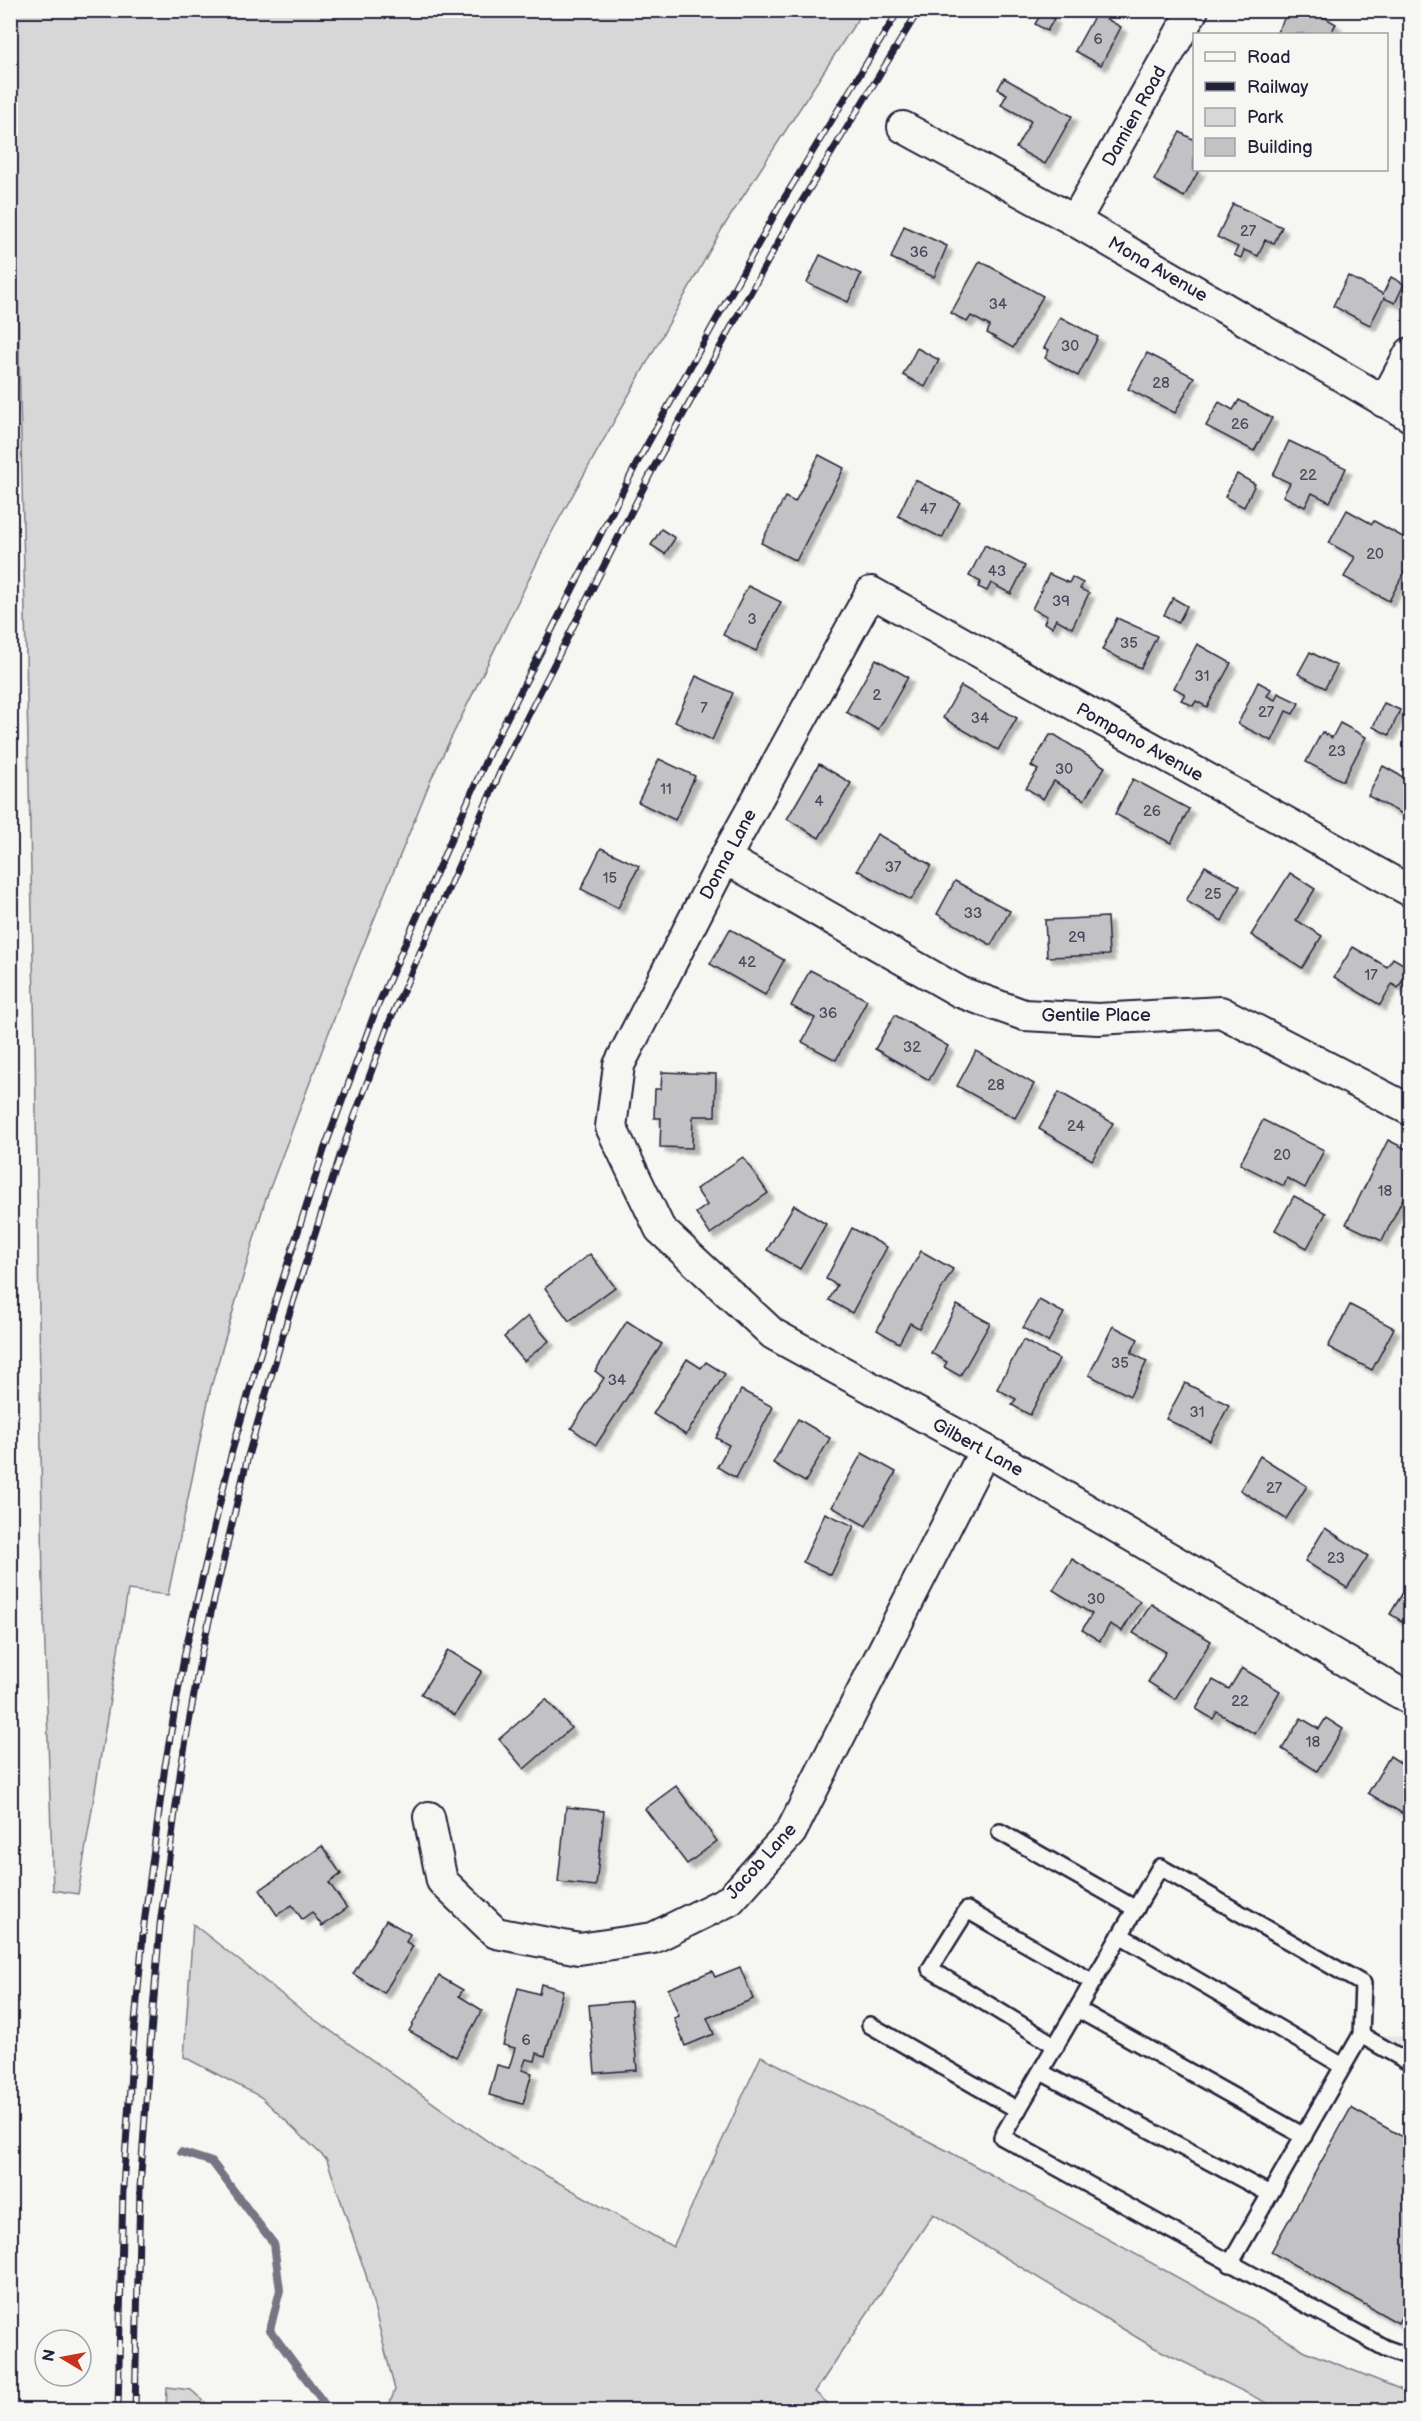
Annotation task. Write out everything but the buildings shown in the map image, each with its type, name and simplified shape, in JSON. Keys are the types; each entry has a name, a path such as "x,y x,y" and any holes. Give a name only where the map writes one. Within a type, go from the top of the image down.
{"street":[{"name":"Damien Road","path":"1075,220 1193,10"},
{"name":"Mona Avenue","path":"903,127 1075,220 1410,416"},
{"path":"1384,402 1410,353"},
{"name":"Donna Lane","path":"611,1126 619,1065 725,858 871,592"},
{"name":"Pompano Avenue","path":"871,592 1410,891"},
{"name":"Gentile Place","path":"725,858 960,992 1024,1015 1098,1019 1221,1012 1410,1110"},
{"name":"Gilbert Lane","path":"611,1126 660,1229 773,1334 985,1450 1410,1700"},
{"name":"Jacob Lane","path":"429,1817 442,1881 496,1933 579,1949 653,1938 730,1900 791,1832 985,1450"}],"lane":[{"path":"1000,1832 1136,1909"},
{"path":"1230,2264 1361,2035 1363,1984 1160,1867 1002,2138 1230,2264 1385,2348 1410,2357"},
{"path":"1056,2046 930,1969 967,1910 1093,1982"},
{"path":"1120,1935 1343,2066"},
{"path":"1077,2009 1304,2136"},
{"path":"870,2025 1018,2110"},
{"path":"1361,2035 1410,2063"},
{"path":"1041,2072 1270,2194"}],"shaded area":[{"path":"1361,2035 1410,2036 1410,2063"}],"green space":[{"path":"11,11 863,11 722,229 553,530 432,777 340,1003 265,1201 211,1387 168,1595 128,1590 78,1894 53,1890 43,1588 35,1042"},
{"path":"193,1924 308,2015 499,2149 673,2247 761,2056 946,2150 1226,2304 1307,2352 1410,2393 1410,2410 1281,2410 1151,2346 933,2214 815,2392 835,2410 387,2410 395,2390 366,2275 327,2160 261,2097 184,2057"},
{"path":"167,2387 191,2390 214,2410 166,2410"}],"waterway":[{"path":"181,2152 212,2162 274,2244 280,2290 270,2330 329,2410"}],"railway":[{"path":"118,2410 123,2187 133,2044 144,1924 165,1766 185,1652 232,1451 271,1316 324,1150 375,1012 490,751 638,461 777,210 899,10"},
{"path":"135,2410 140,2188 150,2046 160,1925 181,1768 201,1655 248,1456 287,1321 340,1156 391,1018 506,759 653,469 791,219 919,10"}]}
